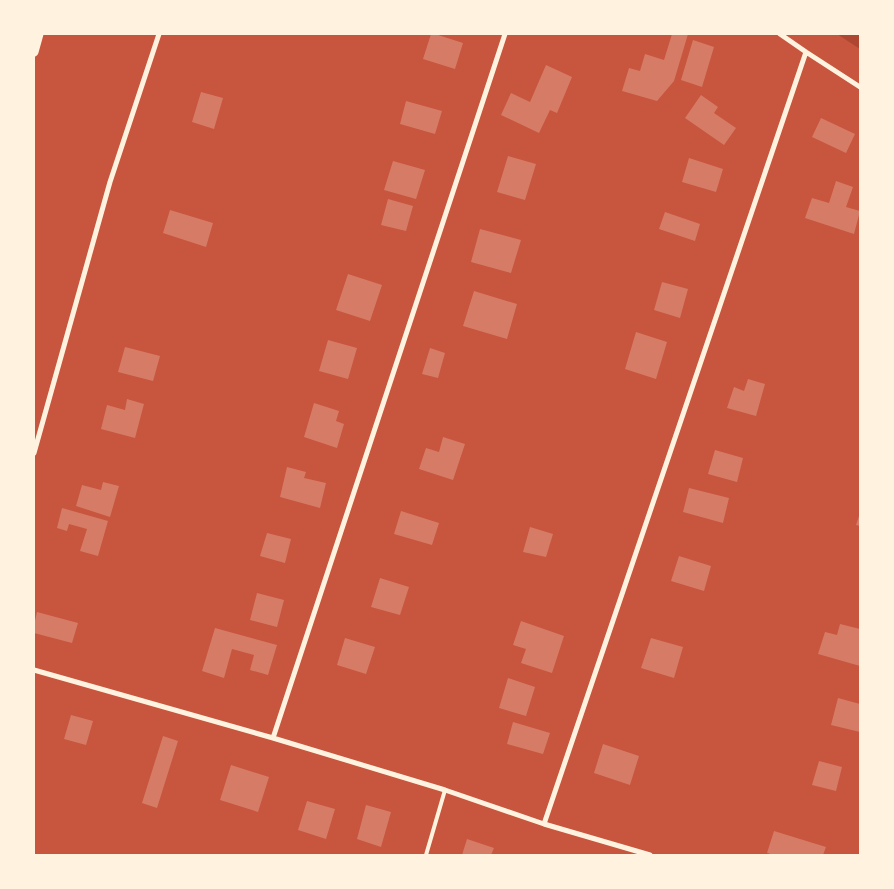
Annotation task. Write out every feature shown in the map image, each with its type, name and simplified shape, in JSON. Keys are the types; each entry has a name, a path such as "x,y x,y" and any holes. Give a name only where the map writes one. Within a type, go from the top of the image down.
{"street":[{"path":"34,52 39,34"},
{"path":"34,453 110,182 159,34"},
{"path":"273,738 504,34"},
{"path":"780,34 860,87"},
{"path":"544,824 806,52"},
{"path":"34,670 273,738 445,790 544,824 650,855"}],"lane":[{"path":"426,855 445,790"}],"shaded area":[{"path":"837,34 860,34 860,49"}],"building":[{"path":"431,34 463,43 455,69 423,59"},
{"path":"672,34 688,34 674,81 657,101 622,91 629,68 640,71 645,54 664,60"},
{"path":"693,40 714,47 702,87 681,80"},
{"path":"546,65 572,77 557,113 550,110 539,133 501,115 511,93 530,102"},
{"path":"201,92 223,98 214,129 192,122"},
{"path":"701,95 718,107 714,113 736,128 724,145 685,118"},
{"path":"406,101 442,111 435,134 400,124"},
{"path":"821,118 855,134 846,153 812,137"},
{"path":"508,156 536,164 525,200 497,192"},
{"path":"689,158 723,169 716,192 682,182"},
{"path":"393,161 425,170 416,199 384,190"},
{"path":"836,181 853,187 846,207 860,211 854,234 805,218 812,198 829,203"},
{"path":"388,199 413,206 406,231 381,225"},
{"path":"170,210 213,223 206,247 163,233"},
{"path":"665,212 700,224 695,241 659,229"},
{"path":"480,229 521,240 511,273 471,262"},
{"path":"348,274 382,285 370,321 336,310"},
{"path":"662,282 688,289 680,318 654,310"},
{"path":"474,291 517,304 507,339 463,326"},
{"path":"636,332 667,342 656,379 625,369"},
{"path":"328,340 357,348 348,379 319,371"},
{"path":"125,347 160,356 153,381 118,372"},
{"path":"430,348 445,353 438,378 422,374"},
{"path":"748,379 765,384 756,416 727,408 734,387 744,391"},
{"path":"127,399 144,404 135,438 101,429 107,405 125,410"},
{"path":"314,403 339,411 336,421 344,424 337,448 304,437"},
{"path":"443,437 465,444 453,480 419,469 426,448 439,452"},
{"path":"715,450 743,458 737,482 708,474"},
{"path":"287,467 306,472 304,478 326,483 320,508 280,497"},
{"path":"103,482 119,486 110,517 76,506 82,485 101,490"},
{"path":"689,488 729,498 723,523 683,512"},
{"path":"62,508 108,521 98,556 80,551 87,529 69,524 67,531 57,528"},
{"path":"401,511 439,523 432,545 394,534"},
{"path":"860,513 860,526 856,525"},
{"path":"530,527 553,534 546,557 523,552"},
{"path":"267,533 291,539 285,563 260,556"},
{"path":"679,556 711,566 704,591 671,581"},
{"path":"380,578 409,587 400,615 371,607"},
{"path":"257,593 284,600 277,627 250,620"},
{"path":"37,612 78,623 72,643 34,633"},
{"path":"521,621 564,636 552,673 521,663 526,649 513,645"},
{"path":"840,624 860,629 860,666 818,654 825,632 837,635"},
{"path":"215,628 277,645 268,675 250,670 254,655 232,649 224,678 202,671"},
{"path":"345,638 375,647 366,674 337,665"},
{"path":"651,638 683,647 674,678 641,668"},
{"path":"508,678 535,687 526,716 499,708"},
{"path":"838,698 860,704 860,732 831,725"},
{"path":"71,715 93,721 86,745 64,739"},
{"path":"513,722 550,733 543,754 507,744"},
{"path":"163,736 178,741 157,808 142,803"},
{"path":"603,744 639,756 630,785 594,773"},
{"path":"819,761 842,767 836,791 812,785"},
{"path":"231,765 269,777 258,812 220,800"},
{"path":"307,801 335,809 326,839 298,830"},
{"path":"366,805 391,812 381,847 357,839"},
{"path":"774,831 826,847 823,855 774,855 767,853"},
{"path":"467,839 494,848 491,855 462,855"}]}
